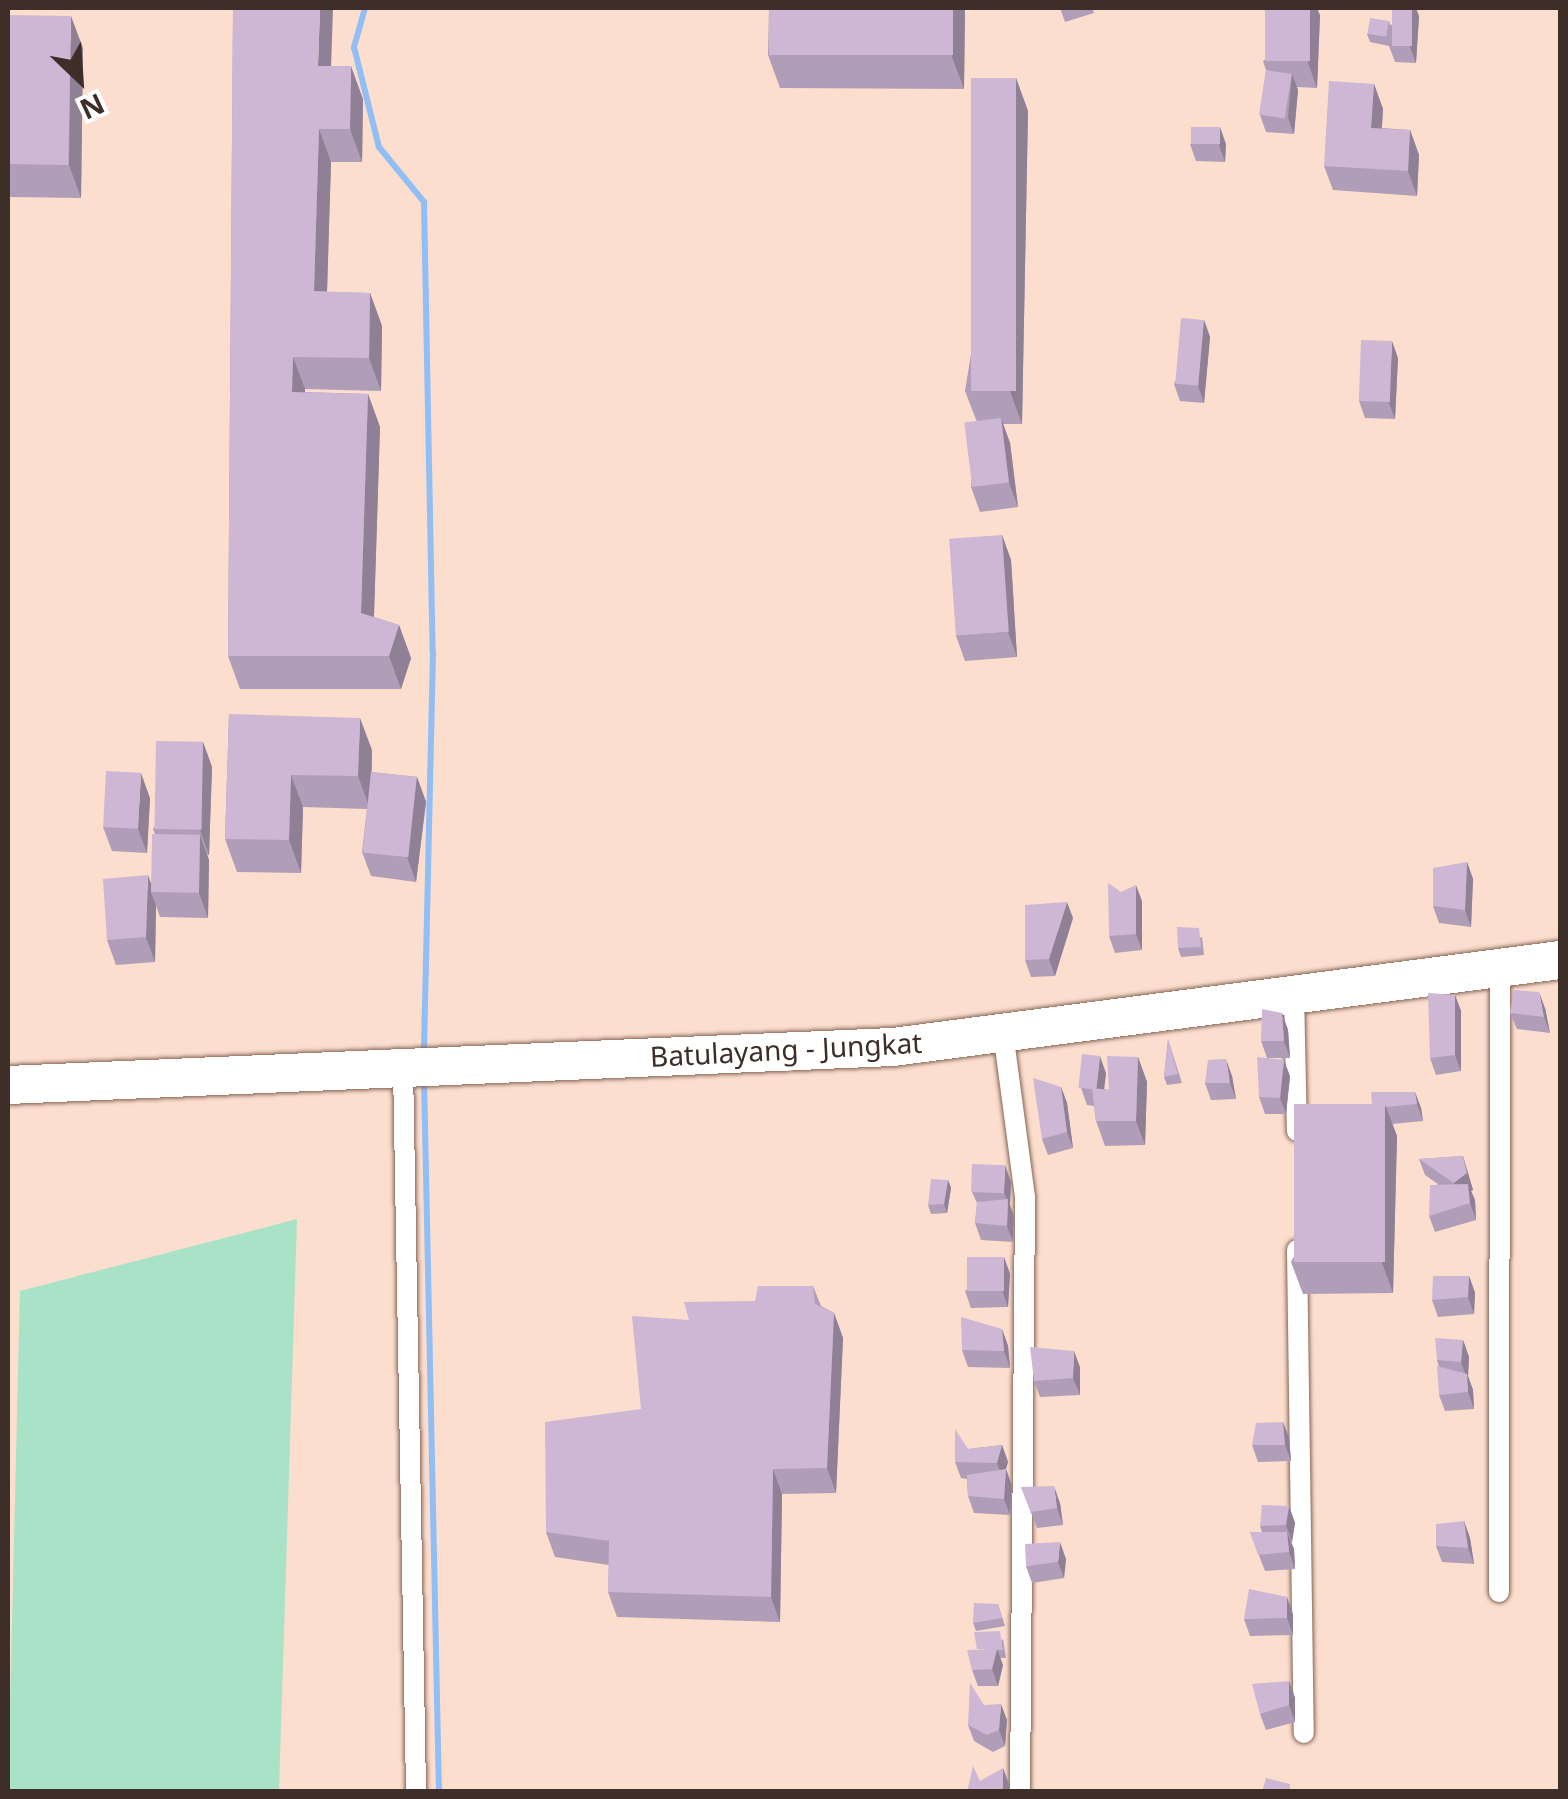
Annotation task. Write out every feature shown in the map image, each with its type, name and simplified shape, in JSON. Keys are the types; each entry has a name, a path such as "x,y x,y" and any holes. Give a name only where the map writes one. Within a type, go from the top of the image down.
{"highway":[{"name":"Batulayang - Jungkat","path":"8,1085 894,1047 1560,960"}],"street":[{"path":"1498,1592 1500,967"},
{"path":"1294,992 1297,1160"},
{"path":"1003,1032 1025,1197 1020,1792"},
{"path":"416,1792 418,1066"},
{"path":"1297,1230 1304,1733"}],"green space":[{"path":"297,1219 279,1791 8,1791 20,1291"}],"building":[{"path":"233,8 320,8 318,66 351,66 350,129 319,129 314,291 370,293 369,358 293,357 292,392 368,394 361,613 399,625 389,656 228,656"},
{"path":"769,8 953,8 953,55 769,55"},
{"path":"1265,8 1310,8 1310,61 1265,61"},
{"path":"1392,8 1412,8 1412,46 1392,46"},
{"path":"8,15 71,16 68,165 8,164"},
{"path":"1370,18 1389,21 1386,37 1367,34"},
{"path":"1266,70 1292,74 1285,119 1259,114"},
{"path":"971,78 1016,78 1016,391 971,391"},
{"path":"1329,81 1374,84 1371,128 1410,130 1408,171 1324,166"},
{"path":"1191,127 1220,127 1220,144 1191,144"},
{"path":"1181,318 1204,320 1198,386 1175,384"},
{"path":"1361,340 1392,341 1390,402 1359,401"},
{"path":"1001,418 1009,483 972,487 964,423"},
{"path":"1002,535 1009,632 956,635 949,539"},
{"path":"229,714 360,718 358,776 291,775 289,840 225,839"},
{"path":"156,741 203,742 201,830 154,829"},
{"path":"106,771 141,773 138,829 103,827"},
{"path":"371,772 417,777 408,857 363,853"},
{"path":"152,834 200,835 199,893 151,892"},
{"path":"1467,862 1465,910 1433,906 1433,868"},
{"path":"148,875 146,937 107,940 103,879"},
{"path":"1108,883 1121,892 1136,885 1136,934 1109,936"},
{"path":"1067,902 1049,959 1025,960 1025,905"},
{"path":"1177,927 1199,928 1201,947 1178,948"},
{"path":"1514,990 1539,992 1544,1017 1510,1013"},
{"path":"1428,993 1455,995 1455,1055 1430,1058"},
{"path":"1262,1009 1282,1013 1284,1041 1261,1041"},
{"path":"1168,1039 1178,1074 1164,1077"},
{"path":"1082,1054 1100,1056 1096,1090 1078,1088"},
{"path":"1107,1056 1138,1057 1136,1121 1096,1121 1092,1088 1109,1090"},
{"path":"1257,1057 1284,1060 1280,1098 1259,1097"},
{"path":"1226,1059 1230,1083 1205,1083 1208,1060"},
{"path":"1033,1078 1061,1087 1067,1132 1042,1139"},
{"path":"1371,1092 1415,1092 1417,1104 1372,1104"},
{"path":"1294,1104 1385,1104 1385,1262 1294,1262"},
{"path":"1463,1156 1467,1173 1454,1183 1419,1159"},
{"path":"972,1164 1005,1165 1004,1193 971,1192"},
{"path":"931,1179 948,1180 944,1204 928,1205"},
{"path":"1468,1184 1470,1203 1429,1216 1430,1185"},
{"path":"1008,1199 1007,1226 975,1223 977,1202"},
{"path":"967,1257 1004,1257 1004,1291 967,1291"},
{"path":"1433,1276 1469,1276 1468,1297 1432,1300"},
{"path":"758,1286 813,1286 815,1304 834,1313 827,1468 773,1469 771,1597 608,1592 609,1541 546,1532 545,1422 641,1409 632,1316 689,1320 684,1302 755,1301"},
{"path":"961,1317 1002,1329 1004,1351 962,1350"},
{"path":"1435,1338 1463,1340 1461,1362 1437,1360"},
{"path":"1030,1347 1074,1351 1073,1378 1034,1381"},
{"path":"1437,1366 1467,1374 1468,1392 1439,1395"},
{"path":"1283,1422 1285,1445 1252,1445 1256,1423"},
{"path":"955,1429 968,1449 1002,1445 997,1463 955,1462"},
{"path":"1006,1469 1004,1499 968,1496 967,1475"},
{"path":"1054,1486 1057,1508 1031,1512 1021,1487"},
{"path":"1262,1505 1289,1506 1286,1525 1260,1526"},
{"path":"1464,1521 1468,1548 1436,1546 1436,1524"},
{"path":"1250,1532 1287,1532 1289,1552 1258,1555"},
{"path":"1060,1542 1058,1562 1026,1566 1025,1544"},
{"path":"1249,1589 1287,1597 1287,1618 1244,1619"},
{"path":"974,1603 998,1604 1002,1618 973,1623"},
{"path":"1000,1631 1003,1650 977,1649 974,1632"},
{"path":"997,1649 992,1669 972,1670 967,1650"},
{"path":"1289,1681 1289,1705 1260,1714 1252,1684"},
{"path":"970,1683 984,1705 1001,1704 999,1730 987,1735 968,1725"},
{"path":"973,1766 980,1781 1003,1768 1003,1792 967,1792"},
{"path":"1266,1778 1290,1784 1290,1792 1262,1792"}],"waterway":[{"path":"365,8 354,47 379,147 424,202 433,652 424,1055"},
{"path":"424,1078 439,1792"}]}
